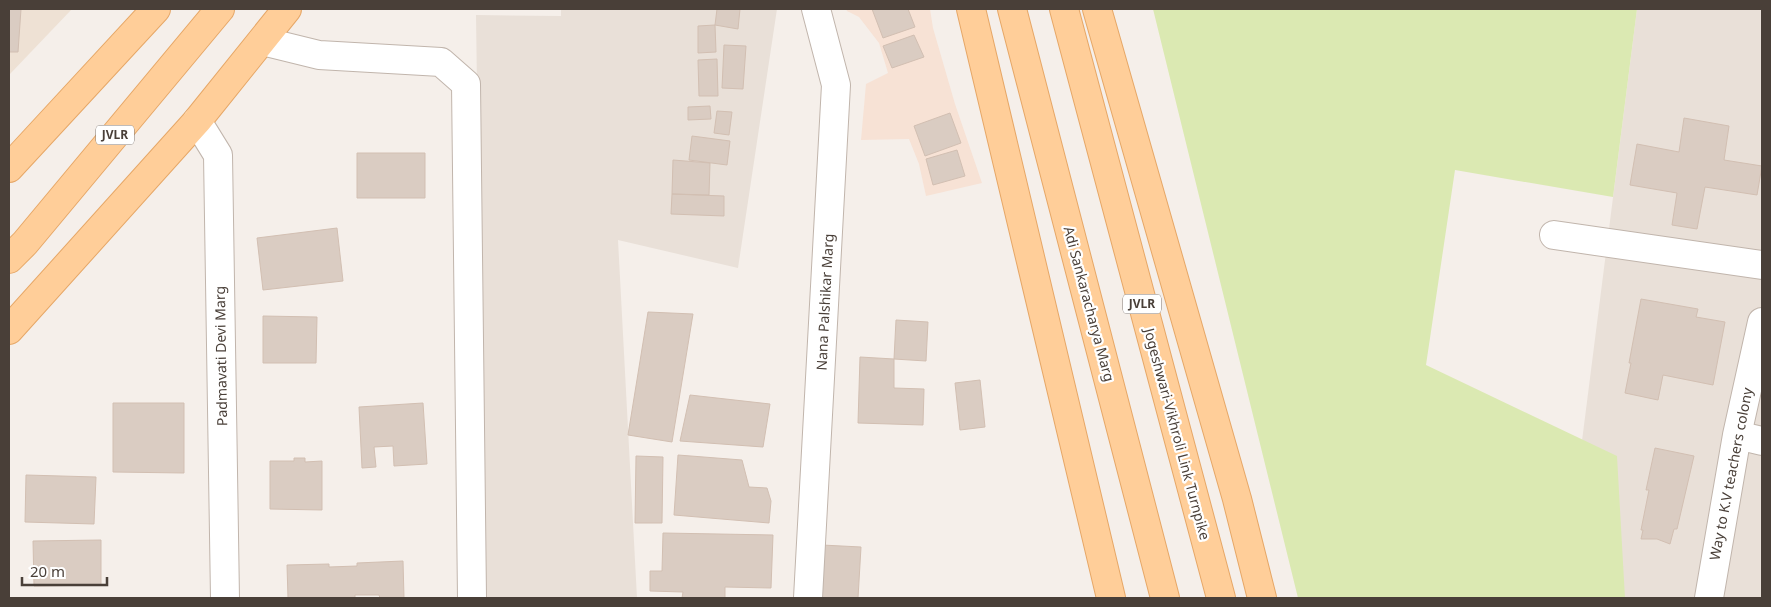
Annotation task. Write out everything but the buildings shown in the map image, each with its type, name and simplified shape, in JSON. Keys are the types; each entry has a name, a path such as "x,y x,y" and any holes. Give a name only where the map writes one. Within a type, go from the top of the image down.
{"main road":[{"path":"9,168 156,9"},
{"name":"JVLR","path":"9,259 31,236 220,9"},
{"path":"9,330 197,121 287,9"},
{"path":"971,9 1111,598"},
{"name":"Adi Sankaracharya Marg","path":"1012,9 1165,598"},
{"name":"Jogeshwari-Vikhroli Link Turnpike","path":"1064,9 1221,598"},
{"path":"1097,9 1237,499 1262,598"}],"street":[{"name":"Nana Palshikar Marg","path":"808,598 836,85 816,9"},
{"path":"262,41 320,55 441,62 466,84 472,598"},
{"name":"Padmavati Devi Marg","path":"197,121 218,155 225,598"},
{"path":"1554,235 1762,265"},
{"name":"Way to K.V teachers colony","path":"1709,598 1749,438 1762,322"}],"shaded area":[{"path":"9,9 72,9 9,75"},
{"path":"561,9 777,9 738,268 618,240 637,598 484,598 476,15 561,16"},
{"path":"846,9 930,9 933,28 955,104 982,183 926,196 919,164 909,139 861,140 866,84 888,73 879,43 859,17"},
{"path":"1637,9 1762,9 1762,598 1562,598"}],"green space":[{"path":"1153,9 1637,9 1613,197 1455,170 1426,365 1617,456 1625,598 1298,598"}]}
